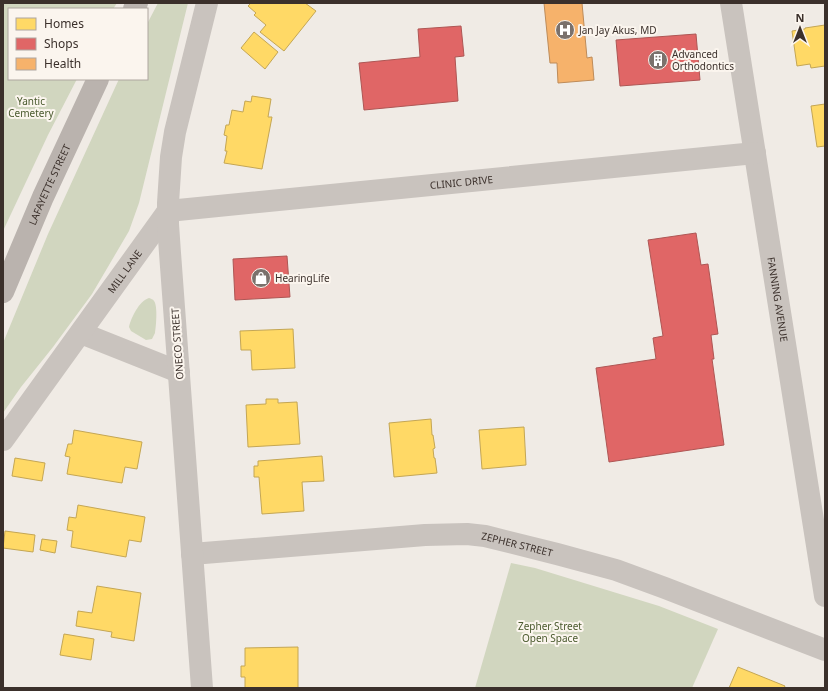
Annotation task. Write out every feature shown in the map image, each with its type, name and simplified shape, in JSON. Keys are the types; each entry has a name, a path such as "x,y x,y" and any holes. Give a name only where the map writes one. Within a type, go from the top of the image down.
{"street":[{"name":"ONECO STREET","path":"202,688 168,211 169,183 176,132 207,3"},
{"name":"FANNING AVENUE","path":"731,3 825,596"},
{"name":"LAFAYETTE STREET","path":"3,292 43,197 98,80"},
{"name":"CLINIC DRIVE","path":"168,211 755,153"},
{"name":"MILL LANE","path":"3,440 168,211"},
{"path":"81,333 179,372"},
{"name":"ZEPHER STREET","path":"192,554 425,535 467,534 485,536 616,570 825,650"}],"green space":[{"name":"Yantic Cemetery","path":"3,3 117,3 114,8 8,8 8,80 76,80 48,135 3,231"},
{"path":"158,3 188,3 139,203 129,231 92,294 3,413 3,343 48,234 119,80 148,80 148,22"},
{"path":"149,298 153,300 155,304 156,322 155,333 152,339 146,340 131,331 129,327 139,306"},
{"name":"Zepher Street Open Space","path":"511,563 535,568 659,606 718,629 692,688 475,688"}],"building: Homes":[{"path":"251,3 305,3 316,11 284,51 260,32 266,25 254,15 256,13 248,6"},
{"path":"825,25 825,66 811,68 810,64 797,66 792,31"},
{"path":"254,32 278,52 265,69 241,48"},
{"path":"252,96 271,99 268,117 272,117 262,169 224,163 227,151 225,151 227,136 224,135 226,125 229,125 232,110 243,112 245,101 251,102"},
{"path":"825,104 825,146 817,147 811,106"},
{"path":"293,329 295,368 252,370 251,350 241,350 240,331"},
{"path":"266,399 278,399 278,403 297,402 300,444 248,447 246,405 266,404"},
{"path":"431,419 435,448 433,449 434,458 437,473 394,477 389,423"},
{"path":"524,427 526,465 482,469 479,430"},
{"path":"74,430 142,442 137,469 125,467 122,483 67,474 70,457 65,456 68,444 72,444"},
{"path":"322,456 324,481 302,482 304,511 262,514 259,477 254,477 254,466 258,466 258,461"},
{"path":"15,458 45,463 42,481 12,476"},
{"path":"78,505 145,517 141,542 129,540 126,557 71,547 73,531 67,530 69,517 76,518"},
{"path":"5,531 35,535 33,552 3,548"},
{"path":"42,539 57,541 55,553 40,550"},
{"path":"97,586 141,593 134,641 111,637 112,632 76,626 78,611 92,613"},
{"path":"64,634 94,639 91,660 60,655"},
{"path":"298,647 298,688 245,688 245,677 241,677 241,666 245,666 245,648"},
{"path":"738,667 785,686 784,688 729,688"}],"building: Shops":[{"path":"461,26 464,56 455,57 458,101 364,110 359,63 420,57 418,29"},
{"name":"Advanced Orthodontics","path":"696,34 700,80 620,86 616,40"},
{"path":"696,233 701,265 708,264 718,334 711,335 714,359 712,359 724,445 609,462 596,368 656,359 653,338 663,336 648,240"},
{"name":"HearingLife","path":"287,256 290,297 235,300 233,259"}],"building: Health":[{"name":"Jan Jay Akus, MD","path":"544,3 582,3 587,58 592,57 594,80 558,83 557,63 550,63"}],"place":[{"name":"Jan Jay Akus, MD","path":"565,30"},
{"name":"Advanced Orthodontics","path":"658,60"},
{"name":"HearingLife","path":"261,278"}]}
